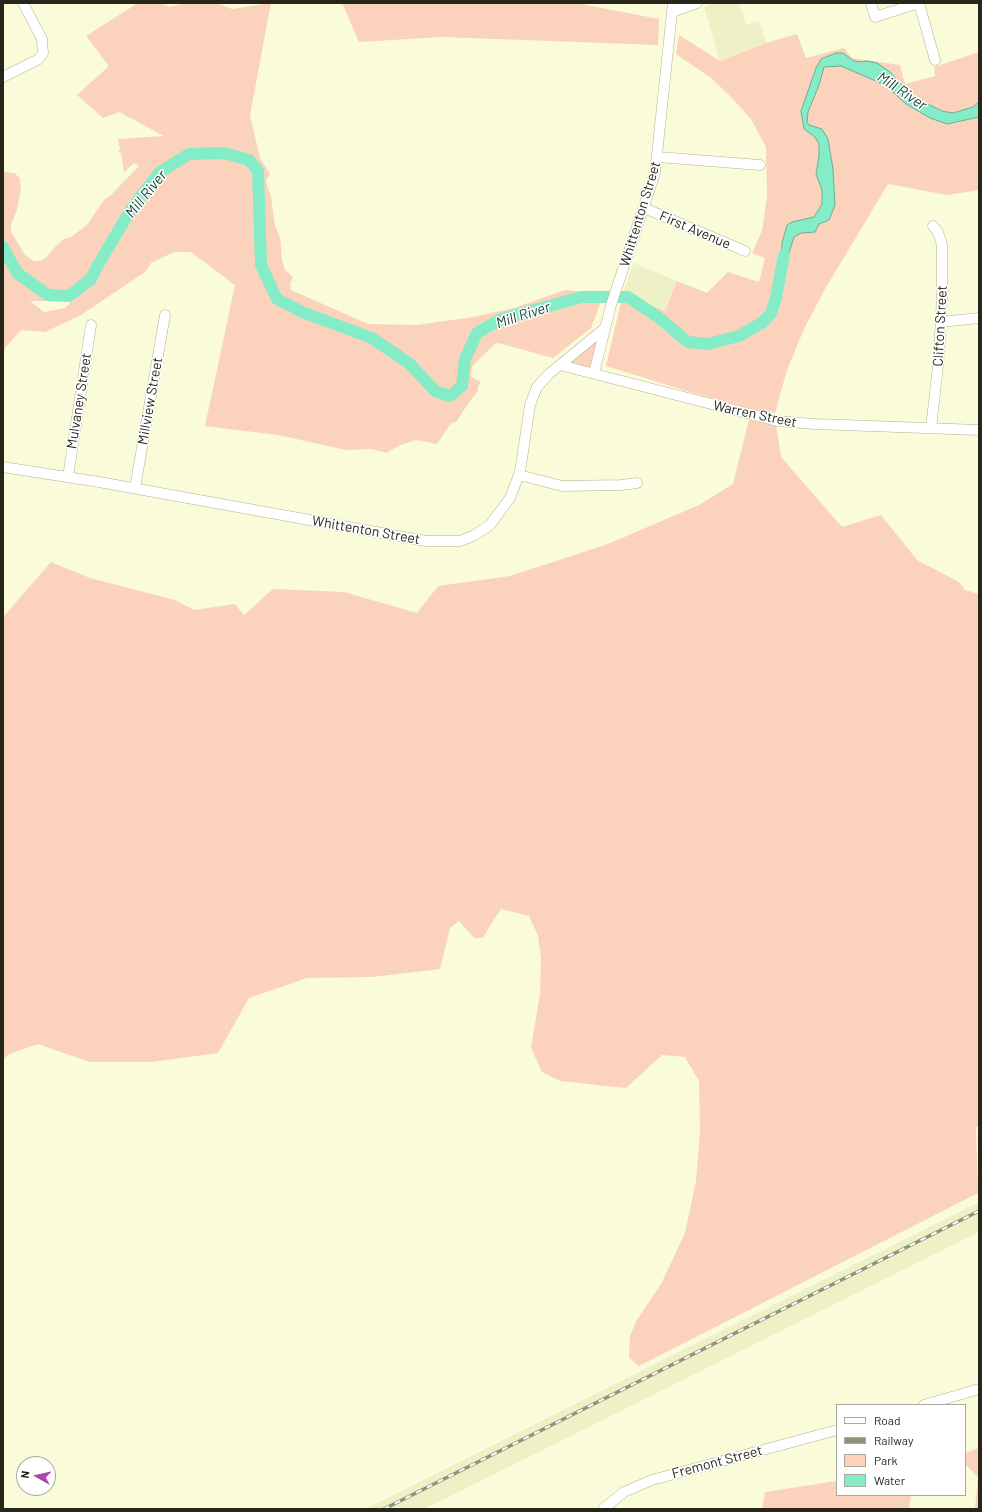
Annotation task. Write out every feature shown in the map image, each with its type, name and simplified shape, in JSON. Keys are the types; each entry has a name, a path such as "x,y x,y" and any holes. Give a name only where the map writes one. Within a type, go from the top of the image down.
{"street":[{"path":"3,77 39,59 43,53 44,46 23,3"},
{"path":"672,8 697,3"},
{"path":"870,3 875,17 919,3 935,60"},
{"name":"Whittenton Street","path":"594,373 616,287 655,173 658,157 672,8"},
{"path":"658,157 760,165"},
{"name":"First Avenue","path":"644,208 745,251"},
{"name":"Clifton Street","path":"931,428 941,322 942,250 940,236 933,226"},
{"name":"Millview Street","path":"135,488 164,314"},
{"path":"941,322 979,318"},
{"name":"Mulvaney Street","path":"68,477 91,325"},
{"name":"Whittenton Street","path":"3,467 135,488 426,541 446,542 469,538 490,525 510,498 519,475 528,415 533,396 541,382 605,328"},
{"name":"Warren Street","path":"560,365 777,421 979,430"},
{"path":"519,475 562,486 615,486 637,483"},
{"path":"927,1404 979,1389"},
{"name":"Fremont Street","path":"604,1509 624,1492 652,1480 836,1430"}],"shaded area":[{"path":"714,3 739,3 746,25 759,21 766,43 720,61 704,7"},
{"path":"633,263 677,281 665,311 623,294"},
{"path":"979,1202 979,1232 424,1509 365,1509"}],"green space":[{"path":"138,3 161,3 170,7 184,3 217,3 232,9 271,3 250,115 260,158 270,174 266,181 271,197 275,225 280,238 282,260 285,270 293,277 290,284 291,290 368,324 417,325 473,317 514,308 565,290 604,294 591,328 553,358 498,343 495,344 472,367 471,377 481,382 478,387 478,391 456,422 451,423 437,444 416,440 400,445 386,453 372,449 346,450 278,435 205,426 235,285 191,252 174,252 151,263 145,272 81,315 45,332 21,330 5,348 3,358 3,172 15,173 20,179 21,188 17,210 11,224 11,232 25,255 34,261 39,261 46,258 64,239 71,237 87,225 104,200 111,195 139,166 134,163 124,172 121,153 117,151 120,150 118,139 164,136 119,112 103,118 77,95 109,66 86,36","holes":["82,290 65,308 44,312 30,301 53,301 62,296"]},
{"path":"342,3 576,3 659,19 658,45 442,37 359,42"},
{"path":"797,34 806,58 844,48 852,58 900,65 905,84 935,76 934,67 979,52 979,190 947,195 888,184 825,289 804,329 787,370 775,413 760,411 693,393 606,366 623,294 665,311 677,281 707,293 728,272 759,282 765,258 752,253 762,231 767,196 766,147 751,119 730,96 711,78 676,54 679,35 720,61 766,43"},
{"path":"597,339 591,368 568,363"},
{"path":"749,420 776,425 781,457 842,527 881,515 917,560 959,582 965,590 979,594 979,1127 976,1127 978,1193 639,1366 629,1358 630,1336 637,1320 661,1284 685,1233 696,1181 700,1131 699,1081 685,1057 662,1055 626,1088 560,1081 542,1072 531,1048 540,994 541,958 538,936 529,916 501,909 483,938 474,938 459,921 450,928 440,969 372,977 307,978 249,998 218,1053 152,1062 90,1062 38,1044 9,1054 3,1060 3,617 51,562 90,578 175,600 194,610 235,604 244,615 273,589 344,592 417,613 438,586 510,576 608,544 699,505 733,484"},
{"path":"979,1448 979,1509 975,1509 978,1477 966,1465 966,1453"},
{"path":"836,1481 836,1496 911,1496 909,1509 762,1509 765,1492"}],"water":[{"path":"836,53 843,53 854,61 877,63 890,72 912,96 942,111 953,113 973,107 979,102 979,117 947,124 930,118 906,104 885,85 841,66 824,67 819,85 808,112 807,122 809,125 822,129 828,139 833,169 835,205 829,220 819,224 815,232 801,233 794,237 781,278 782,243 787,225 792,222 814,217 822,204 822,190 816,174 819,144 815,137 804,129 801,111 816,68 821,59"}],"waterway":[{"name":"Mill River","path":"3,247 17,273 48,295 69,296 91,279 130,211 160,172 189,154 225,153 249,160 258,171 261,265 277,299 302,312 372,338 410,364 435,391 450,396 462,386 465,359 477,333 501,319 582,297 628,297 658,317 688,342 708,344 739,336 763,322 771,313 776,298 784,255"}],"railway":[{"path":"384,1509 979,1211"}]}
